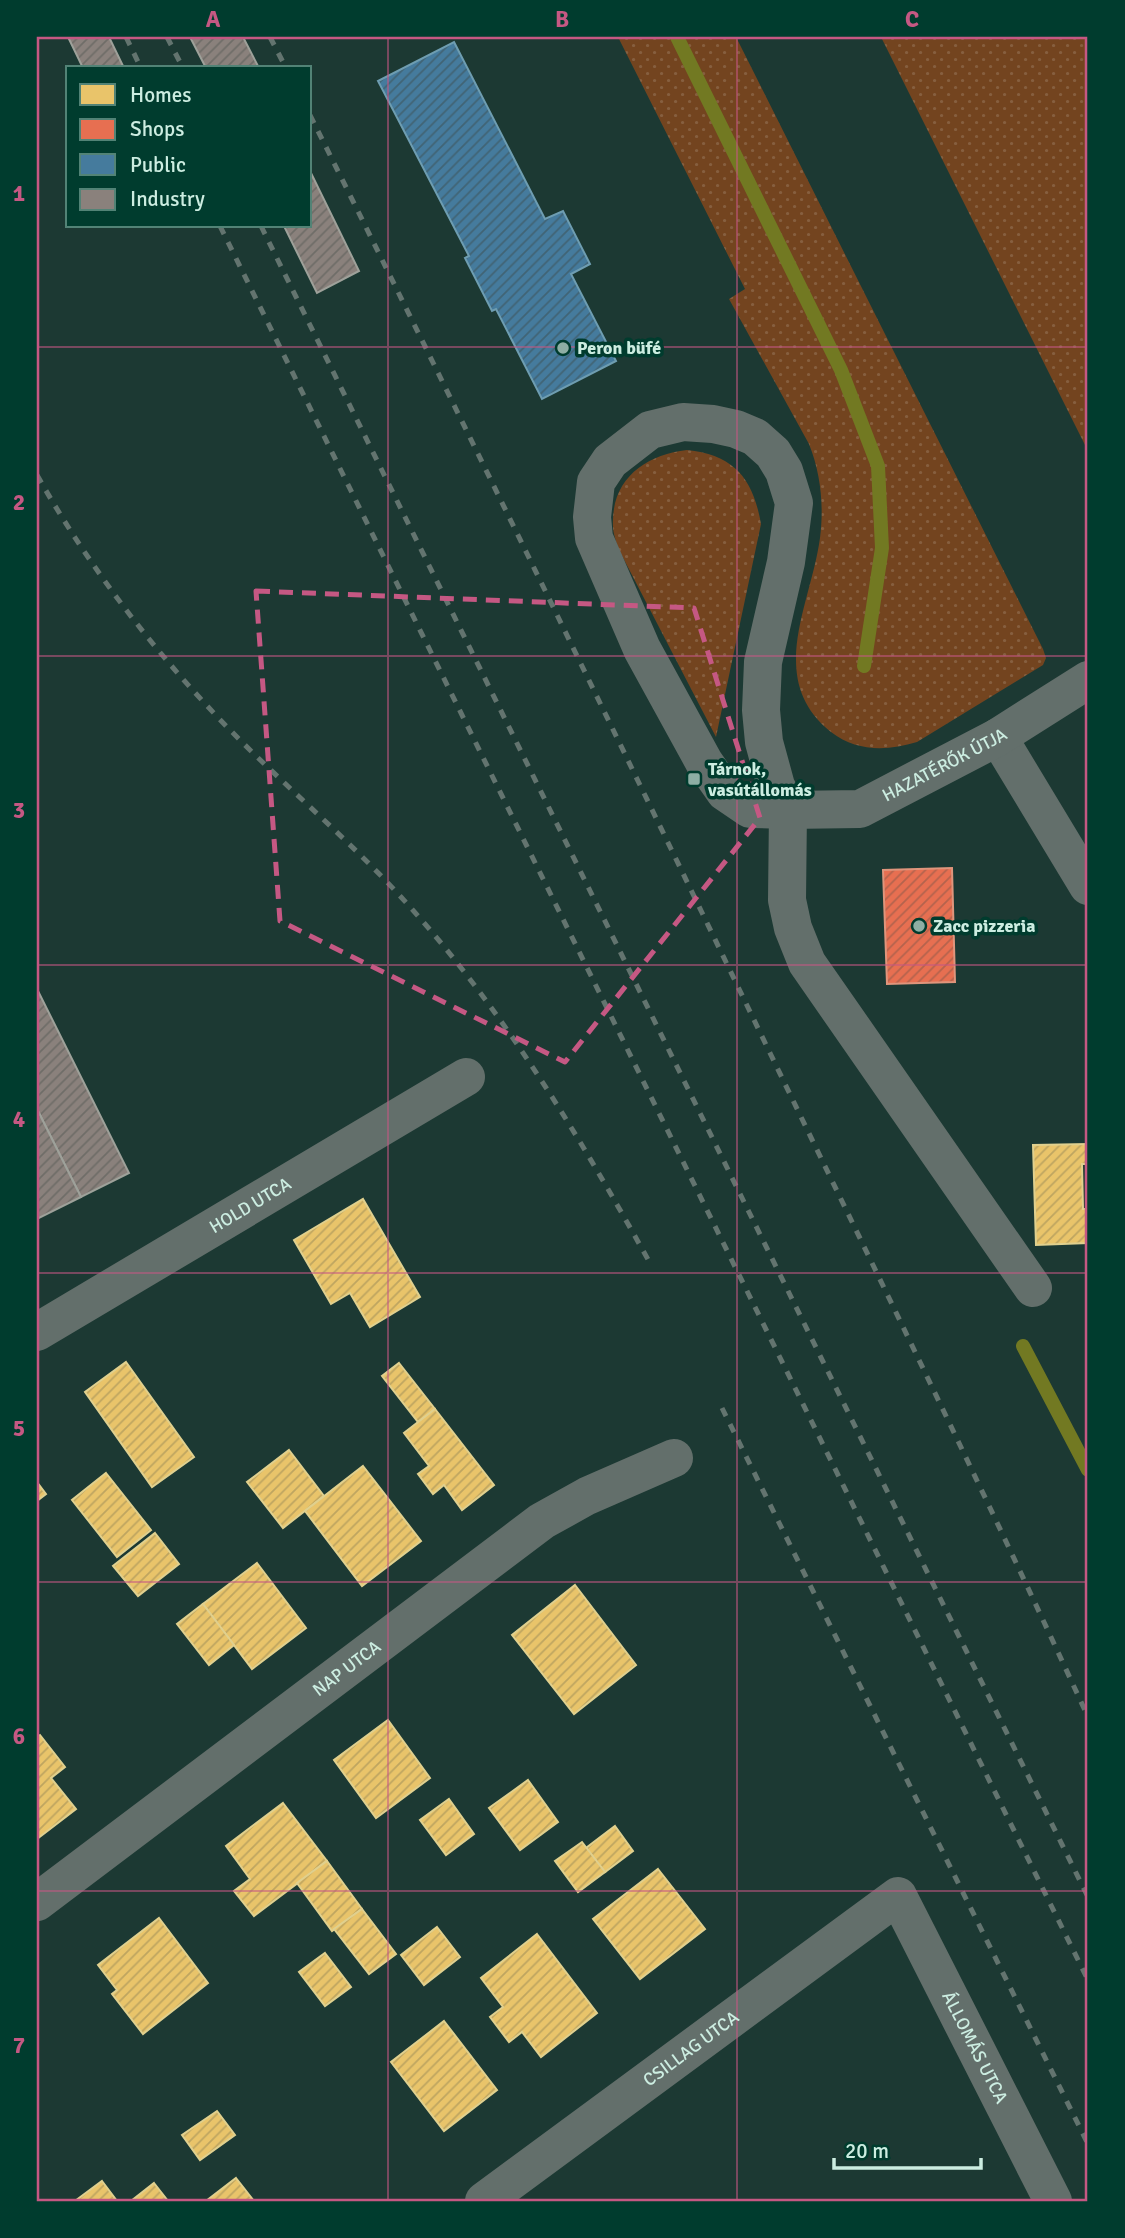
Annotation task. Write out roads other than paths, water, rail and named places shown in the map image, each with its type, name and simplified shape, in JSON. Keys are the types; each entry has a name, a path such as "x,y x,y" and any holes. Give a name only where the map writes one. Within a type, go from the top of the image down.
{"street":[{"name":"HAZATÉRŐK ÚTJA","path":"788,810 776,786 764,742 761,710 763,662 786,562 794,503 784,471 773,453 755,437 736,429 683,422 650,430 610,461 596,482 592,517 594,538 642,649 704,762 725,792 750,809 788,810 860,808 998,737 1088,680"},
{"path":"998,737 1088,886"},
{"path":"788,810 787,901 793,928 807,963 1033,1289"},
{"name":"HOLD UTCA","path":"37,1332 466,1077"},
{"name":"NAP UTCA","path":"37,1902 542,1521 587,1496 674,1458"},
{"name":"CSILLAG UTCA","path":"484,2201 898,1895"},
{"name":"ÁLLOMÁS UTCA","path":"898,1895 1053,2201"}],"waterway":[{"path":"677,37 841,370 878,466 882,548 864,666"},
{"path":"1023,1346 1088,1470"}],"railway":[{"path":"126,37 140,66"},
{"path":"167,37 182,66"},
{"path":"270,37 285,66"},
{"path":"312,119 657,820 971,1468 1088,1717"},
{"path":"221,228 1088,1980"},
{"path":"262,228 1088,1897"},
{"path":"37,475 102,577 176,672 231,731 381,876 438,939 472,982 566,1120 650,1263"},
{"path":"722,1408 1088,2144"}],"place":[{"name":"Peron büfé","path":"563,348"},
{"name":"Tárnok, vasútállomás","path":"694,779"},
{"name":"Zacc pizzeria","path":"919,926"}]}
